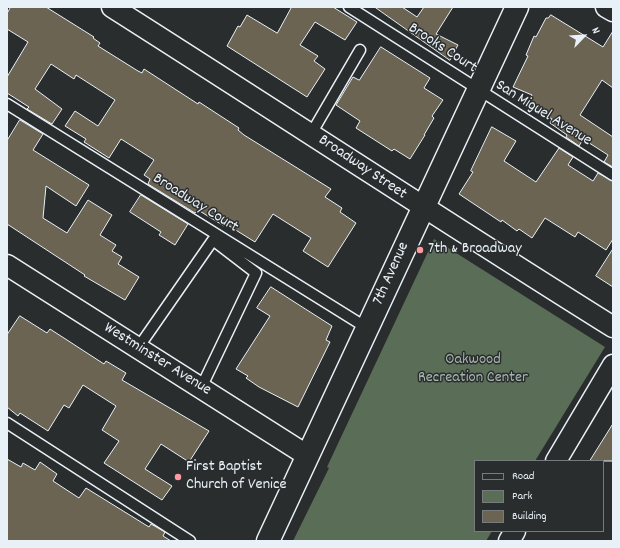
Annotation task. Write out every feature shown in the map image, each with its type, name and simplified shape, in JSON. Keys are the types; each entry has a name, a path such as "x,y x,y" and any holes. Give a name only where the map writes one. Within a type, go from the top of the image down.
{"street":[{"name":"Broadway Street","path":"112,7 312,134 422,208 613,327"},
{"name":"7th Avenue","path":"268,541 517,7"},
{"path":"606,7 613,11"},
{"name":"Westminster Avenue","path":"7,265 308,456"},
{"path":"557,460 613,365"},
{"path":"509,541 514,532"}],"lane":[{"name":"Brooks Court","path":"349,7 478,90"},
{"path":"312,134 360,50"},
{"name":"San Miguel Avenue","path":"478,90 613,176"},
{"name":"Broadway Court","path":"7,104 367,328"},
{"path":"138,348 213,240 256,273 201,388"},
{"path":"7,423 190,541"}],"green space":[{"name":"Oakwood Recreation Center","path":"434,239 605,347 536,460 474,460 474,532 491,532 486,541 293,541 329,468 327,467"}],"building":[{"path":"11,7 46,7 94,37 93,38 100,43 98,46 138,71 142,73 144,69 198,104 199,102 239,128 238,130 244,135 331,189 325,197 342,208 340,212 356,223 328,267 303,251 311,238 273,214 255,242 226,224 224,226 198,210 195,213 148,184 150,179 144,175 154,160 121,139 109,158 84,142 86,139 65,126 75,111 98,126 115,100 76,75 74,79 51,64 35,89 62,109 52,124 27,109 29,107 7,93 7,77 28,42 7,29 7,14"},
{"path":"292,7 333,7 357,22 345,40 315,22 300,45 318,56 314,61 325,69 307,97 227,46 238,26 240,27 247,15 277,33"},
{"path":"375,7 402,7 417,17 424,7 453,7 436,34 458,45 450,60"},
{"path":"551,15 603,47 613,31 613,88 602,80 580,115 613,137 613,167 604,162 608,155 583,139 579,146 566,137 567,135 550,123 552,119 527,104 532,95 513,87 528,56 526,55 534,36 536,37 546,18"},
{"path":"381,47 430,78 424,88 443,100 432,116 434,118 410,159 394,149 392,151 356,128 360,121 336,105 353,77 359,80"},
{"path":"20,120 43,134 33,150 89,185 76,206 46,186 43,218 67,233 88,200 112,215 100,235 116,245 112,251 122,257 118,264 139,277 125,300 84,276 85,275 7,224 7,141"},
{"path":"492,127 516,141 504,161 536,182 559,148 573,157 568,165 593,181 598,173 613,181 613,239 606,250 578,232 575,237 545,218 532,238 519,229 517,231 502,220 501,222 459,194 473,172 471,171"},
{"path":"141,195 188,224 175,245 159,235 161,232 130,212"},
{"path":"613,249 613,287 596,276"},
{"path":"271,287 332,326 326,340 330,342 298,407 259,387 246,378 248,376 236,369 270,316 257,308"},
{"path":"20,316 47,333 50,329 104,364 106,361 126,373 122,380 209,431 189,462 161,444 145,469 172,486 162,500 104,463 119,441 102,430 116,406 83,385 69,408 64,405 48,431 20,413 18,416 7,407 7,335"},
{"path":"613,424 613,461 591,460"},
{"path":"7,459 21,467 23,463 35,470 40,462 57,474 53,481 79,498 86,488 149,527 151,524 165,532 163,536 171,541 7,541"}],"place":[{"name":"7th & Broadway","path":"420,250"},
{"name":"First Baptist Church of Venice","path":"178,477"}]}
